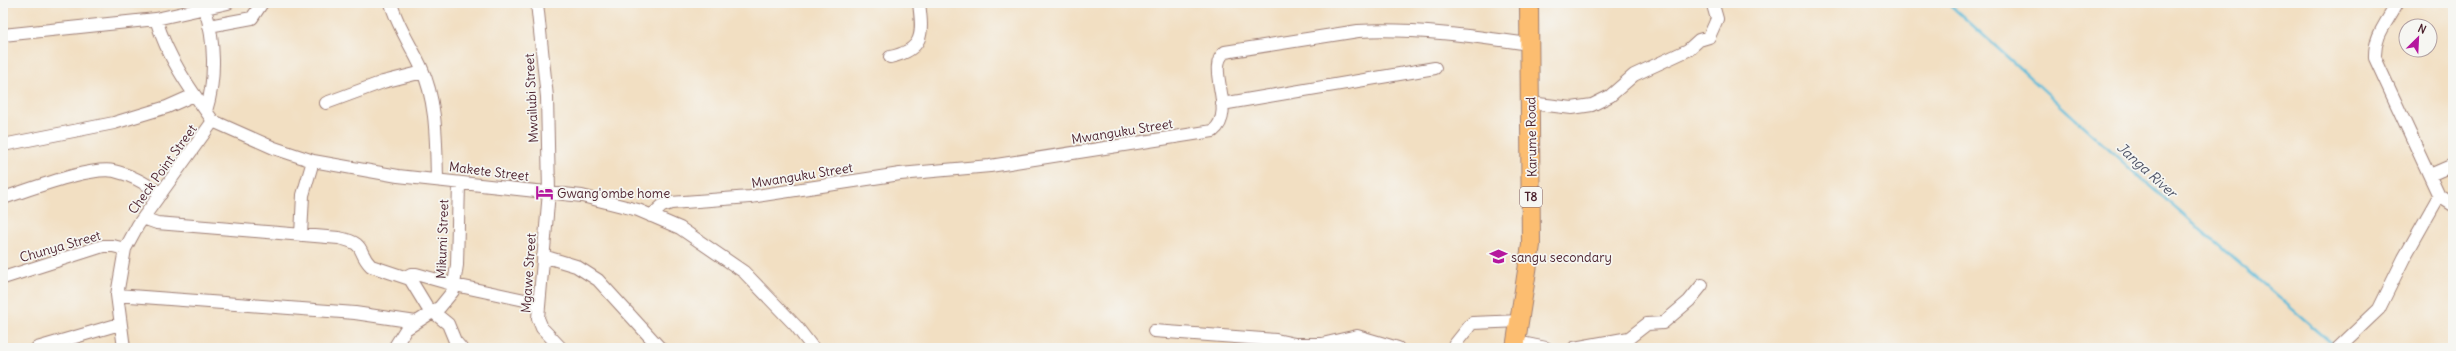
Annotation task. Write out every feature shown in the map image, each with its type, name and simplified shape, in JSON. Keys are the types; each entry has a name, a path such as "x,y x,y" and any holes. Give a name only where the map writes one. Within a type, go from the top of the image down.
{"highway":[{"name":"T8","path":"1529,3 1529,44"},
{"name":"Karume Road","path":"1516,345 1521,321 1531,245 1529,44"}],"street":[{"path":"4,32 156,19 228,3"},
{"path":"209,26 252,18 262,3"},
{"path":"391,3 400,28 423,72 435,121 437,178"},
{"name":"Mwailubi Street","path":"537,3 548,97 548,192"},
{"path":"890,57 908,52 918,42 920,35 919,3"},
{"path":"2397,3 2378,35 2374,46 2375,58 2440,196 2453,205"},
{"path":"1530,103 1579,108 1592,105 1606,98 1634,75 1688,50 1699,40 1709,37 1717,19 1713,6"},
{"path":"207,7 212,45 210,116"},
{"path":"156,19 163,42 194,95 210,116"},
{"name":"Mwanguku Street","path":"651,216 662,206 670,203 750,197 900,174 990,166 1214,130 1223,115 1218,66 1220,57 1225,52 1379,30 1420,32 1529,44"},
{"path":"1222,104 1435,68"},
{"path":"326,103 383,82 423,72"},
{"path":"3,145 114,123 167,107 194,95"},
{"name":"Makete Street","path":"210,116 274,148 313,161 398,176 437,178 458,183 582,196 638,210 680,228 744,272 796,326 813,348"},
{"name":"Check Point Street","path":"124,348 117,295 125,250 143,218 161,194 210,116"},
{"path":"301,235 303,195 313,161"},
{"path":"2430,175 2453,165"},
{"path":"3,198 91,172 113,171 144,182 161,194"},
{"name":"Mikumi Street","path":"394,348 406,329 433,312 448,299 455,285 458,183"},
{"name":"Mgawe Street","path":"548,192 538,318 542,328 561,348"},
{"path":"2338,348 2379,309 2404,258 2440,196"},
{"path":"143,218 157,223 339,238 353,242 360,247 371,266 406,277 414,283 422,298 433,312 448,324 455,341 461,348"},
{"name":"Chunya Street","path":"3,278 103,246 113,246 125,250"},
{"path":"543,256 576,266 598,280 660,348"},
{"path":"406,277 416,274 455,285 538,303"},
{"path":"1574,348 1629,338 1647,324 1663,323 1689,301 1702,285"},
{"path":"117,295 355,313 416,322"},
{"path":"1452,348 1472,324 1521,321"},
{"path":"37,348 120,324"},
{"path":"1154,331 1276,340 1295,344 1322,344 1357,336 1398,348"},
{"path":"1516,345 1546,348"}],"waterway":[{"name":"Janga River","path":"1948,3 2137,175 2335,346"}],"place":[{"name":"Gwang'ombe home","path":"544,193"},
{"name":"sangu secondary","path":"1498,257"}]}
